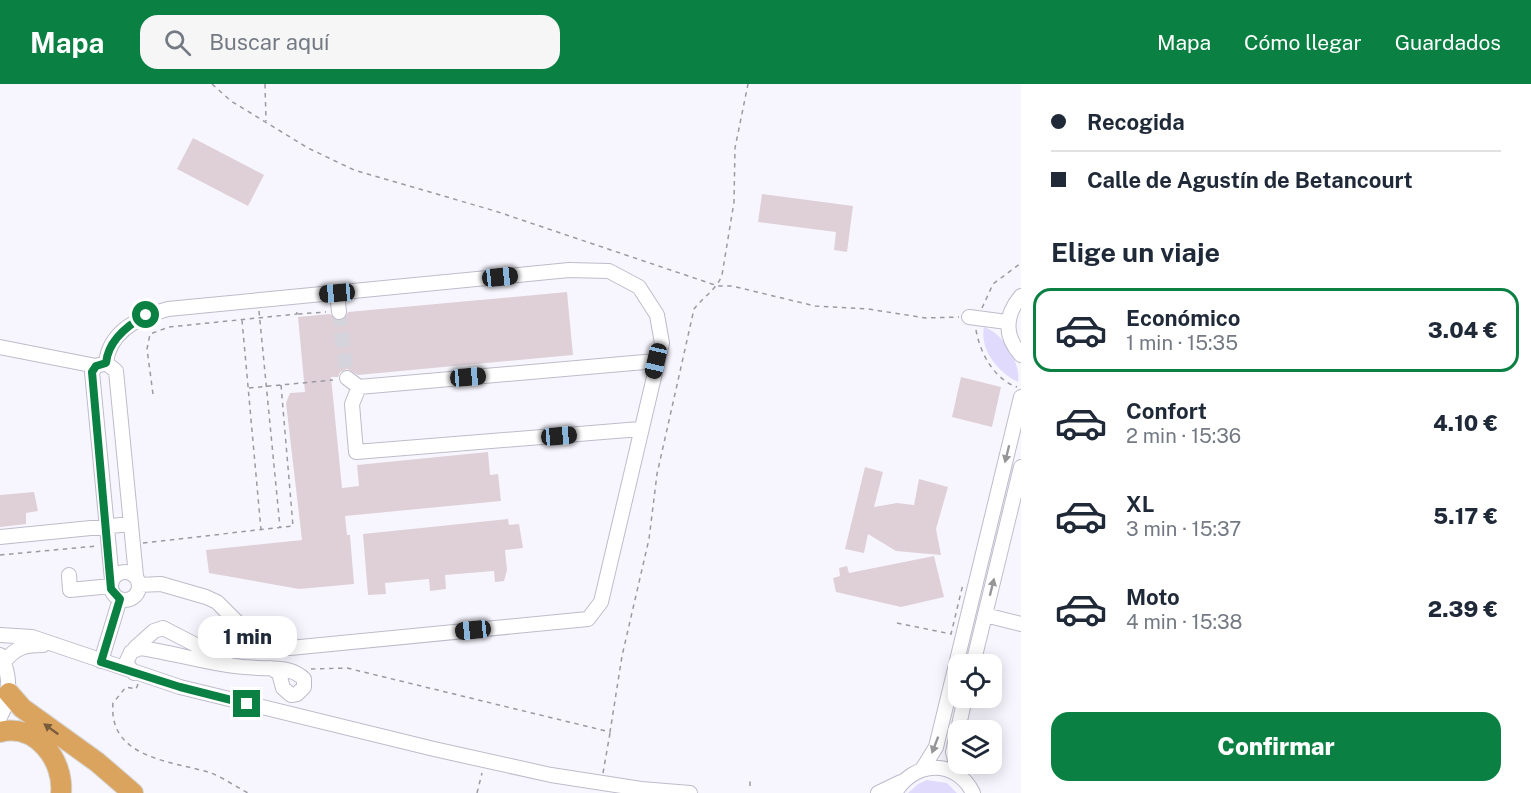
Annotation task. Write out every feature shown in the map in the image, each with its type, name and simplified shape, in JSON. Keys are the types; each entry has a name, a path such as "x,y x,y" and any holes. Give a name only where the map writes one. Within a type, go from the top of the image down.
{"highway":[{"path":"9,693 22,708 97,762 133,793"},
{"path":"0,732 8,730 22,732 43,744 58,768 61,793"}],"street":[{"path":"0,347 101,364 116,371 137,580 134,597 120,599 113,593 111,583 92,372 101,364 120,334 146,315 168,309 569,270 609,271 639,287 657,315 662,343 601,602 588,619 290,648 246,631 217,602 206,597 162,584 137,580 123,572 111,583 70,590 69,576"},
{"path":"337,293 339,312"},
{"path":"1021,296 1012,308 1007,322 1013,346 1021,355"},
{"path":"974,317 1007,322"},
{"path":"340,379 359,387 656,361"},
{"path":"359,387 352,404 356,452 640,429"},
{"path":"923,768 936,747 1021,397"},
{"path":"975,654 1021,467"},
{"path":"0,537 131,524"},
{"path":"101,662 120,599"},
{"path":"985,615 1021,624"},
{"path":"135,648 222,665 265,668 296,672 304,679 304,687 297,694 291,695 284,688 279,673 265,668 223,659 182,640 163,628 158,628 135,648 126,663 137,674"},
{"path":"0,635 32,637 137,674 208,694 484,760 632,788 690,793"},
{"path":"177,656 187,650 182,640"},
{"path":"0,717 9,693 2,658 26,645 52,645"},
{"path":"963,708 953,752 959,775 973,793"},
{"path":"878,793 898,788 911,773 923,768 942,767 959,775"}],"path":[{"path":"212,84 231,101 308,148 354,170 495,211 718,286 732,286 815,306 926,318 974,317"},
{"path":"266,84 266,122"},
{"path":"603,773 622,656 649,539 657,474 694,309 718,286 734,202 735,148 748,84"},
{"path":"1021,263 993,284 974,317 978,340 985,358 1000,376 1021,388"},
{"path":"296,301 297,314"},
{"path":"258,304 280,528"},
{"path":"153,394 147,349 150,334 169,327 259,317 339,312"},
{"path":"242,320 261,531"},
{"path":"248,388 340,379"},
{"path":"133,544 293,526 281,384"},
{"path":"0,555 109,544"},
{"path":"897,623 951,634 962,584 974,587"},
{"path":"296,672 347,668 610,732"},
{"path":"137,674 136,688 126,687 113,703 116,728 124,740 138,752 166,763 211,773 248,793"},
{"path":"477,793 484,760"},
{"path":"750,779 750,786"}],"shaded area":[{"path":"984,327 998,335 1014,357 1018,382 1004,373 992,360 983,336"},
{"path":"927,780 947,783 957,793 908,793"}],"building":[{"path":"193,138 264,175 248,206 177,169"},
{"path":"762,194 853,206 847,252 834,250 836,232 758,222"},
{"path":"567,292 573,355 358,375 347,369 340,372 338,377 331,377 342,488 359,486 357,465 488,452 490,475 498,474 501,501 345,516 347,535 350,535 354,584 299,589 209,573 206,550 302,540 286,403 290,393 305,392 298,317 330,314 339,321 345,319 348,312"},
{"path":"961,377 1001,387 992,427 952,417"},
{"path":"865,467 883,472 874,507 897,503 914,505 919,479 948,487 936,529 941,555 896,551 868,534 864,553 845,549"},
{"path":"34,492 38,511 26,513 26,524 0,527 0,495"},
{"path":"508,519 509,525 519,524 523,548 505,550 507,570 504,581 495,582 494,571 445,575 446,589 430,591 429,579 385,583 386,594 368,595 363,534"},
{"path":"934,556 944,597 901,607 836,592 833,578 840,576 839,568 847,566 849,573"}],"tunnel":[{"path":"339,312 347,378"}],"route":[{"path":"146,315 120,334 110,347 106,363 96,366 92,372 111,589 120,599 101,662 180,687 247,704"}]}
